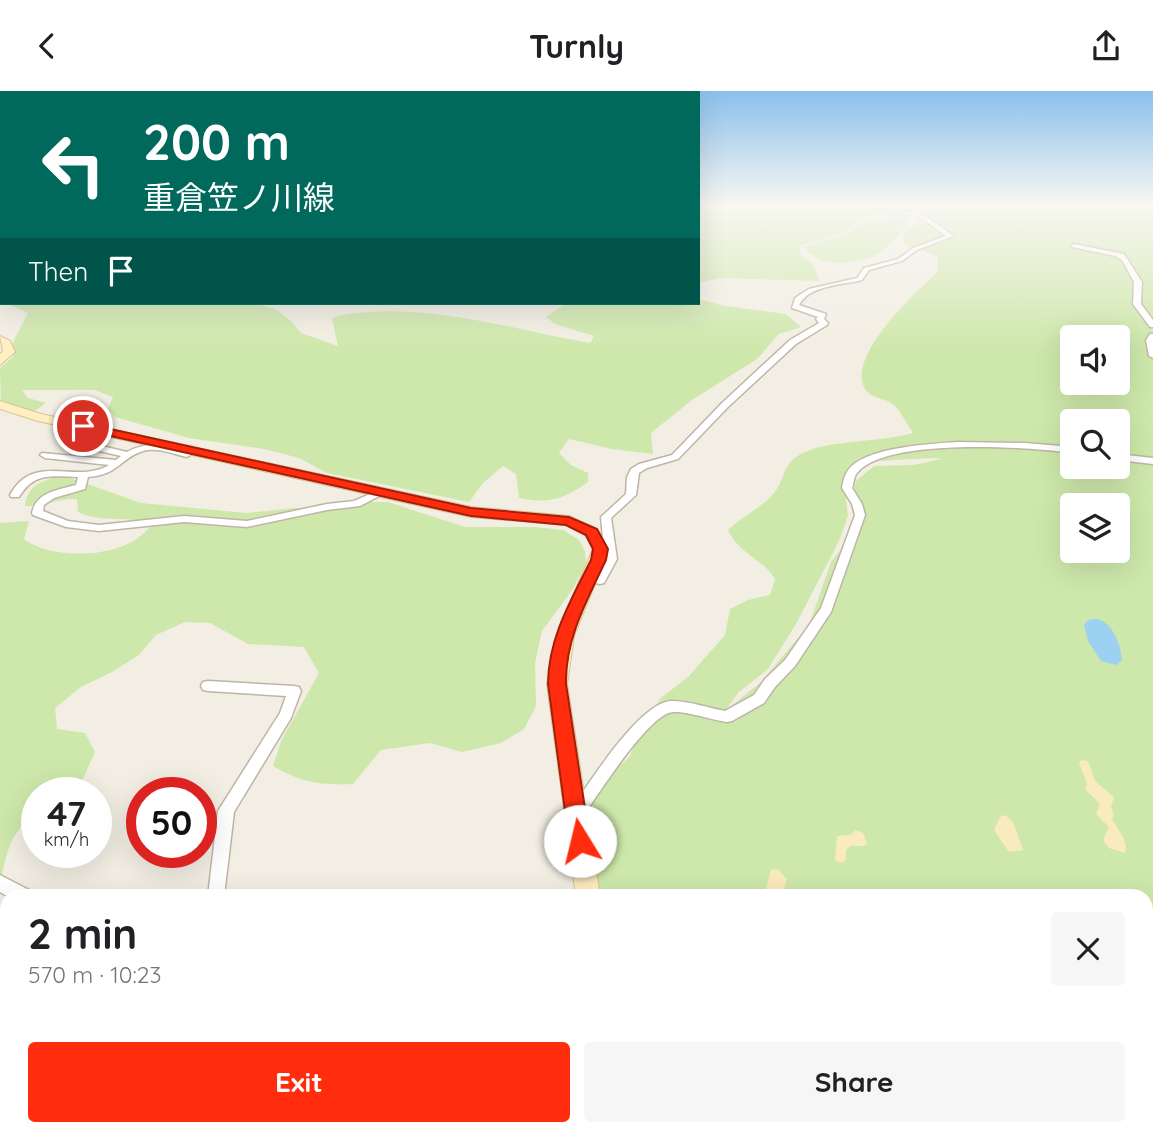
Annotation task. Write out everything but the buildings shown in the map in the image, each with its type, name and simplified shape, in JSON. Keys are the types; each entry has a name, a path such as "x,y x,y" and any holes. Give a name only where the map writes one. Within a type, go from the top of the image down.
{"main road":[{"path":"0,339 6,343 9,352 0,361"},
{"path":"0,405 38,417 471,512 577,523 592,532 601,549 591,579 568,624 557,663 557,684 587,889"}],"street":[{"path":"591,579 600,580 611,559 606,517 631,495 635,471 675,457 694,441 725,405 793,342 824,323 820,319 823,316 795,306 799,296 813,289 860,279 866,269 900,260 910,253"},
{"path":"1110,253 1122,255 1118,256 1125,259 1138,282 1137,304 1153,325"},
{"path":"1153,336 1150,340 1153,356"},
{"path":"64,440 129,455"},
{"path":"576,814 634,733 657,712 671,706 727,717 759,699 770,683 790,663 827,609 860,515 847,488 852,473 863,464 883,455 905,450 947,445 1033,444 1060,448"},
{"path":"15,495 17,488 36,476 53,472 98,474 146,447 191,454 201,451"},
{"path":"45,455 119,463"},
{"path":"1130,458 1153,461"},
{"path":"86,473 81,480 81,487 50,496 38,504 37,513 66,524 99,528 184,519 247,524 327,507 356,504 382,492"},
{"path":"208,686 294,691 286,714 226,811 217,889"}],"green space":[{"path":"700,253 800,253 813,265 820,281 721,278 700,283"},
{"path":"810,253 880,253 864,260 835,263 817,258"},
{"path":"928,253 1153,253 1153,889 592,889 593,792 630,756 640,730 661,698 689,676 725,635 730,609 748,600 770,595 775,579 738,545 728,530 769,498 778,487 790,462 801,454 840,443 913,433 895,406 874,396 864,387 862,373 875,341 900,309 937,273 938,256","holes":["942,459 913,465 874,466 857,480 854,487 860,506 847,542 831,562 809,625 761,682 725,711 739,692 768,669 796,624 839,541 848,516 846,499 849,482 861,468 877,461"]},
{"path":"700,300 725,306 786,314 801,327 779,334 757,359 692,400 651,433 653,454 612,449 569,439 559,453 571,465 588,473 588,482 580,488 556,499 519,498 516,474 503,466 483,483 469,502 327,473 299,458 264,449 189,438 115,417 108,409 113,397 94,390 22,390 28,398 46,403 35,411 1,404 0,368 13,357 13,342 28,313 10,305 261,305 277,310 301,333 338,346 332,319 336,316 368,312 400,311 463,318 590,343 594,336 555,324 546,317 563,305 700,305"},
{"path":"62,475 141,503 246,513 295,508 344,509 366,502 388,502 465,527 534,527 563,530 579,540 585,551 586,563 573,589 542,631 535,663 536,706 524,729 501,743 462,752 430,743 381,750 353,784 312,782 273,766 281,741 319,673 304,647 248,644 210,623 185,622 156,635 139,655 81,687 55,708 57,729 85,733 95,752 84,777 21,777 21,828 10,845 0,886 0,523 29,521 24,539 37,546 72,554 111,550 128,544 142,535 152,523 87,515 78,512 77,499 25,506 29,493 42,482"}],"sand":[{"path":"1081,760 1088,761 1095,781 1114,797 1112,819 1124,840 1125,853 1109,848 1103,840 1109,827 1096,814 1100,804 1085,789 1087,783 1079,763"},
{"path":"1006,815 1013,822 1023,850 1009,852 994,830 1000,817"},
{"path":"855,830 863,833 867,843 864,846 850,846 846,850 846,860 841,863 835,860 837,836 850,835"},
{"path":"778,869 787,879 784,889 766,889 771,870"}],"water":[{"path":"1095,619 1111,628 1118,641 1122,660 1116,665 1101,661 1088,641 1084,625 1088,620"}],"route":[{"path":"83,426 471,512 569,521 592,532 601,549 591,579 568,624 557,663 557,684 580,841"}]}
